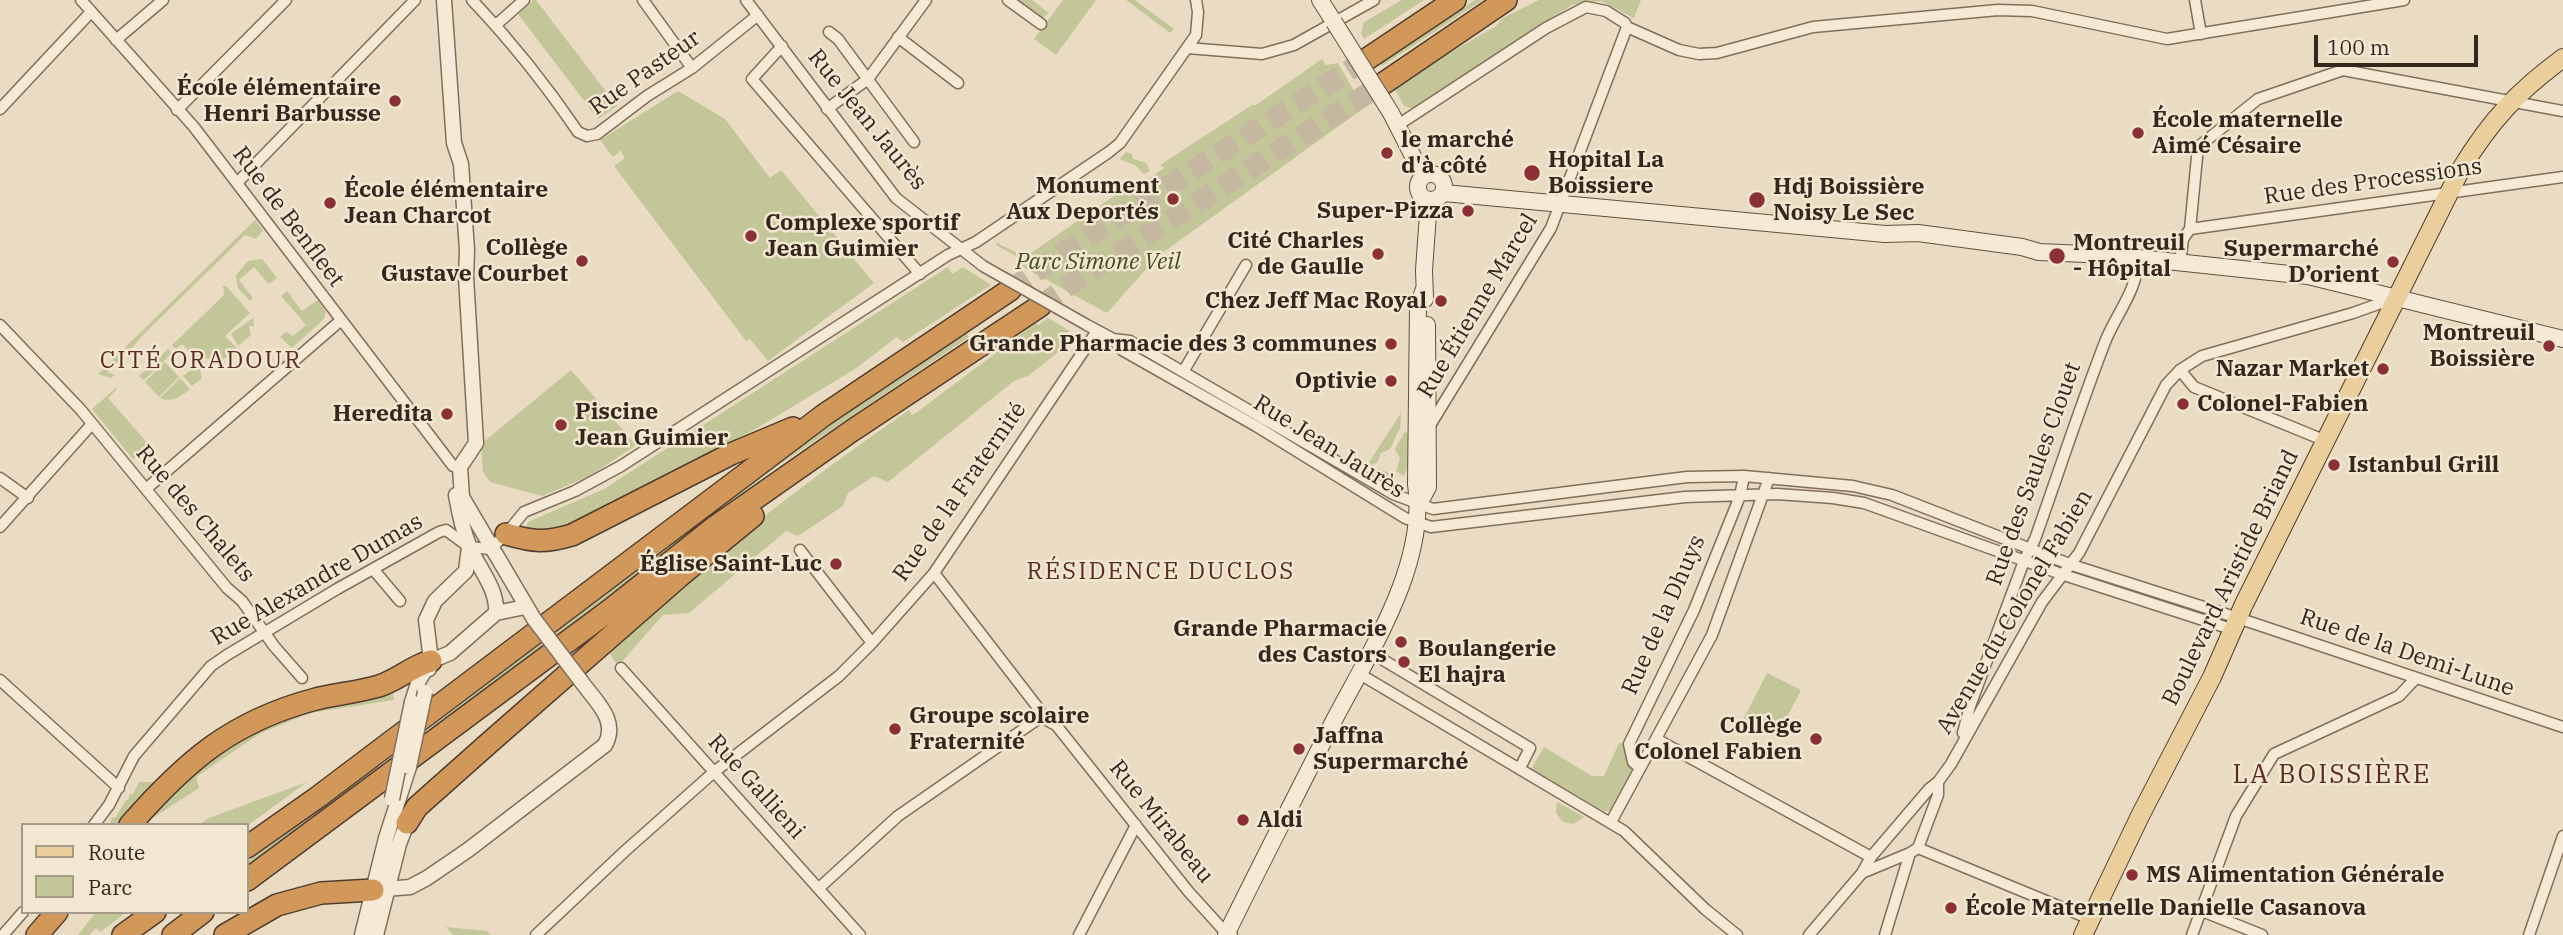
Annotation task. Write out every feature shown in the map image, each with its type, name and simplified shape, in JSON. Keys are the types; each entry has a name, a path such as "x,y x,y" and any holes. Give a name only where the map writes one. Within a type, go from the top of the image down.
{"highway":[{"path":"1367,59 1455,0"},
{"path":"1384,83 1506,0"},
{"path":"248,846 444,703 824,415 1010,290"},
{"path":"248,879 610,610 716,526 1040,306"},
{"path":"506,534 549,542 572,535 731,454 824,415"},
{"path":"407,823 417,807 681,575 769,503 778,482"},
{"path":"132,823 167,784 200,754 230,733 286,708 318,698 379,686 417,664 431,661"},
{"path":"225,935 276,905 321,893 381,890"},
{"path":"37,935 55,914"},
{"path":"123,935 152,914"},
{"path":"173,935 200,914"}],"main road":[{"path":"1320,0 1394,119 1423,176"},
{"name":"Boulevard Aristide Briand","path":"2087,927 2449,193 2479,139 2510,101 2563,58"},
{"path":"1429,201 1419,193 1419,181 1423,176 1435,174 1440,177 1444,182 1444,193"},
{"path":"1429,201 1444,193 1885,234 1918,233 2039,251 2138,258 2325,279 2563,339"},
{"path":"1419,504 1428,487 1429,355 1424,289 1429,201"},
{"path":"1228,935 1400,587 1417,523 1419,504 1416,484 1416,359 1418,306 1424,289"}],"street":[{"name":"Rue de Benfleet","path":"81,0 237,183 453,466"},
{"path":"116,40 163,0"},
{"path":"177,110 286,0"},
{"path":"237,183 415,0"},
{"path":"381,890 410,887 427,878 468,850 605,745 611,733 610,720 529,613 462,497 460,467 476,443 461,164 454,143 444,0"},
{"path":"472,0 496,25 524,0"},
{"path":"643,0 692,68"},
{"name":"Rue Jean Jaurès","path":"746,0 896,198 983,266 1113,339 1129,341 1393,494 1433,509 1673,478 1744,476 1853,486 1892,495 2030,550 2236,624"},
{"path":"1007,0 1041,24"},
{"path":"469,547 490,549 524,512 575,491 621,466 920,274 976,242 1120,143 1196,35 1196,0"},
{"path":"1187,48 1262,54 1294,45 1374,0"},
{"path":"2195,0 2201,34"},
{"path":"1394,119 1586,7 1606,12 1627,27 1679,50 1699,54 1717,53 1813,27 1998,10 2032,12 2167,39 2404,0"},
{"path":"827,109 868,79 920,2"},
{"path":"0,109 92,12"},
{"name":"Rue Pasteur","path":"496,25 539,77 579,132 587,136 597,134 647,96 692,68 758,15"},
{"name":"Rue Étienne Marcel","path":"1428,428 1551,228 1627,27"},
{"path":"828,32 838,39 914,142"},
{"path":"898,37 958,83"},
{"path":"782,46 752,79 920,274"},
{"path":"2180,263 2183,239 2190,229 2198,147 2258,99 2343,71 2563,111"},
{"name":"Rue des Processions","path":"2190,229 2563,177"},
{"name":"Rue des Saules Clouet","path":"1959,746 1970,706 2106,339 2126,303 2136,274 2138,258"},
{"path":"1183,372 1246,265"},
{"name":"Avenue du Colonel Fabien","path":"1862,873 1914,851 1935,789 2042,602 2072,565 2166,384 2180,370 2202,356 2396,298"},
{"path":"146,489 340,321"},
{"name":"Rue des Chalets","path":"0,325 55,380 227,589 242,601 302,678"},
{"name":"Rue de la Fraternité","path":"541,934 625,850 715,772 839,676 872,643 934,573 1092,328"},
{"name":"Rue Jean Jaurès","path":"1113,339 1122,350 1256,426 1417,523"},
{"path":"2180,370 2194,387 2326,441"},
{"path":"0,527 92,425"},
{"path":"476,443 453,466 459,512 469,547 496,599 496,613"},
{"name":"Rue de la Dhuys","path":"1640,768 1633,762 1629,744 1694,610 1740,496 1744,476"},
{"path":"0,478 28,498"},
{"name":"Rue de la Dhuys","path":"1611,822 1712,635 1769,478"},
{"path":"1417,523 1438,527 1685,497 1814,496 1864,503 2064,575 2236,624"},
{"name":"Rue Alexandre Dumas","path":"95,823 119,788 134,756 211,666 373,569 446,530 469,547"},
{"path":"376,935 386,838 409,767 431,661 426,620 435,601 466,570 469,547"},
{"path":"800,550 872,643"},
{"path":"373,569 400,601"},
{"name":"Rue Mirabeau","path":"934,573 1039,709 1041,717 1056,725 1188,891 1228,935"},
{"path":"401,792 412,702 419,680 431,661 450,653 496,613 529,613"},
{"name":"Rue de la Demi-Lune","path":"2236,624 2563,727"},
{"path":"1370,652 1530,748 1520,768"},
{"name":"Rue Gallieni","path":"621,668 860,935"},
{"path":"1358,673 1611,822 1654,857 1705,909 1737,935"},
{"path":"2192,935 2236,816 2274,754 2399,696 2415,679"},
{"path":"0,680 119,788"},
{"path":"819,888 898,816 1041,717"},
{"path":"1656,739 1871,857"},
{"path":"401,792 419,793 439,789"},
{"name":"Avenue du Colonel Fabien","path":"1809,935 1862,873 1871,857 1935,789"},
{"path":"362,935 407,823"},
{"path":"1079,935 1136,825"},
{"path":"2529,935 2563,835"},
{"path":"1885,935 1914,851 2087,927"},
{"path":"2202,911 2262,935"},
{"path":"3,935 21,914"}],"green space":[{"path":"536,0 617,106 598,119 518,14"},
{"path":"1018,0 1032,0 1049,13 1042,18"},
{"path":"1063,0 1096,0 1056,55 1034,39"},
{"path":"1126,0 1135,0 1174,29 1170,33"},
{"path":"1402,0 1424,0 1364,39 1361,33 1364,22"},
{"path":"1475,0 1483,0 1382,66 1380,62"},
{"path":"1539,0 1641,0 1634,18 1601,1 1572,5 1414,109 1404,106 1393,86 1496,26 1503,18"},
{"name":"Parc Simone Veil","path":"1322,59 1326,65 1338,63 1364,108 1158,256 1107,313 1021,266 1027,262 996,245 997,243 1025,257 1136,181 1137,187 1164,168 1160,165 1252,105 1256,105"},
{"name":"Complexe sportif Jean Guimier","path":"678,91 725,119 770,178 781,170 874,283 768,361 750,339 746,341 614,166 625,158 619,149 619,153 613,157 600,140"},
{"path":"1126,152 1132,154 1133,159 1146,163 1150,171 1144,174 1136,166 1120,159"},
{"path":"255,220 263,230 256,239 245,235 108,372 115,375 111,378 98,374"},
{"path":"262,259 277,278 269,284 254,267 239,280 253,298 250,301 238,288 236,275 248,261"},
{"path":"948,267 952,274 963,267 991,285 903,342 897,337 855,369 757,428 603,511 562,529 529,530 526,527 528,522 604,489"},
{"path":"223,286 226,286 250,313 225,336 237,348 219,363 202,358 198,361 182,344 176,349 172,345 224,295"},
{"path":"287,291 302,311 318,300 326,312 324,319 292,348 280,337 286,332 293,336 306,325 281,296"},
{"path":"253,318 254,326 249,326 251,335 238,346 231,334"},
{"path":"1048,318 1070,331 1061,337 1067,345 1028,376 1014,381 888,482 874,476 848,493 843,506 798,536 786,531 689,613 663,615 618,666 610,654 621,642 667,597 753,525 882,428 909,410 912,415 917,412 1036,323 1038,325"},
{"path":"966,333 969,337 779,465 428,734 429,729 776,462"},
{"path":"168,349 172,353 144,380 139,376"},
{"path":"165,362 179,377 159,397 145,382"},
{"path":"199,364 202,378 192,386 183,376"},
{"name":"Piscine Jean Guimier","path":"571,370 636,445 590,476 542,496 490,482 483,472 481,444"},
{"path":"180,378 190,389 180,397 160,398"},
{"path":"116,388 108,398 149,445 133,459 92,409"},
{"path":"1401,413 1400,428 1390,449 1381,453 1377,463 1366,467"},
{"path":"1405,431 1408,434 1408,465 1404,476 1396,471 1400,458 1395,449"},
{"path":"1377,468 1392,474 1393,480 1388,486 1363,474"},
{"path":"394,670 391,676 297,698 246,720 202,750 124,823 110,823 139,782 161,782 196,749 237,722 304,694"},
{"path":"1767,673 1801,690 1777,737 1743,720"},
{"path":"393,694 394,700 310,713 261,733 196,777 199,788 144,823 187,777 226,746 274,721 324,704"},
{"path":"1619,743 1627,744 1626,759 1633,772 1611,811 1604,811 1531,769 1544,747 1592,776 1604,776"},
{"path":"377,766 379,769 248,865 248,861"},
{"path":"307,782 248,825 248,823 201,823"},
{"path":"1557,802 1584,817 1574,824 1563,822 1556,813"},
{"path":"94,914 124,914 100,932 96,928 89,935 78,935"},
{"path":"446,927 487,931 491,935 453,935"}],"tunnel":[{"path":"1010,290 1064,252 1367,59"},
{"path":"1040,306 1384,83"}],"place":[{"name":"École élémentaire Henri Barbusse","path":"395,101"},
{"name":"École maternelle Aimé Césaire","path":"2138,133"},
{"name":"le marché d'à côté","path":"1387,153"},
{"name":"Hopital La Boissiere","path":"1532,173"},
{"name":"Monument Aux Deportés","path":"1173,199"},
{"name":"Hdj Boissière Noisy Le Sec","path":"1757,200"},
{"name":"École élémentaire Jean Charcot","path":"330,203"},
{"name":"Super-Pizza","path":"1468,211"},
{"name":"Complexe sportif Jean Guimier","path":"751,236"},
{"name":"Cité Charles de Gaulle","path":"1378,254"},
{"name":"Montreuil - Hôpital","path":"2057,256"},
{"name":"Collège Gustave Courbet","path":"582,261"},
{"name":"Supermarché D’orient","path":"2393,262"},
{"name":"Chez Jeff Mac Royal","path":"1441,301"},
{"name":"Grande Pharmacie des 3 communes","path":"1391,344"},
{"name":"Montreuil Boissière","path":"2549,346"},
{"name":"Nazar Market","path":"2383,369"},
{"name":"Optivie","path":"1391,381"},
{"name":"Colonel-Fabien","path":"2183,404"},
{"name":"Heredita","path":"447,414"},
{"name":"Piscine Jean Guimier","path":"561,425"},
{"name":"Istanbul Grill","path":"2334,465"},
{"name":"Église Saint-Luc","path":"836,564"},
{"name":"Grande Pharmacie des Castors","path":"1401,642"},
{"name":"Boulangerie El hajra","path":"1404,662"},
{"name":"Groupe scolaire Fraternité","path":"895,729"},
{"name":"Collège Colonel Fabien","path":"1816,739"},
{"name":"Jaffna Supermarché","path":"1299,749"},
{"name":"Aldi","path":"1243,820"},
{"name":"MS Alimentation Générale","path":"2132,875"},
{"name":"École Maternelle Danielle Casanova","path":"1951,908"}],"district":[{"name":"CITÉ ORADOUR","path":"201,361"},
{"name":"RÉSIDENCE DUCLOS","path":"1161,572"},
{"name":"LA BOISSIÈRE","path":"2332,775"}]}
